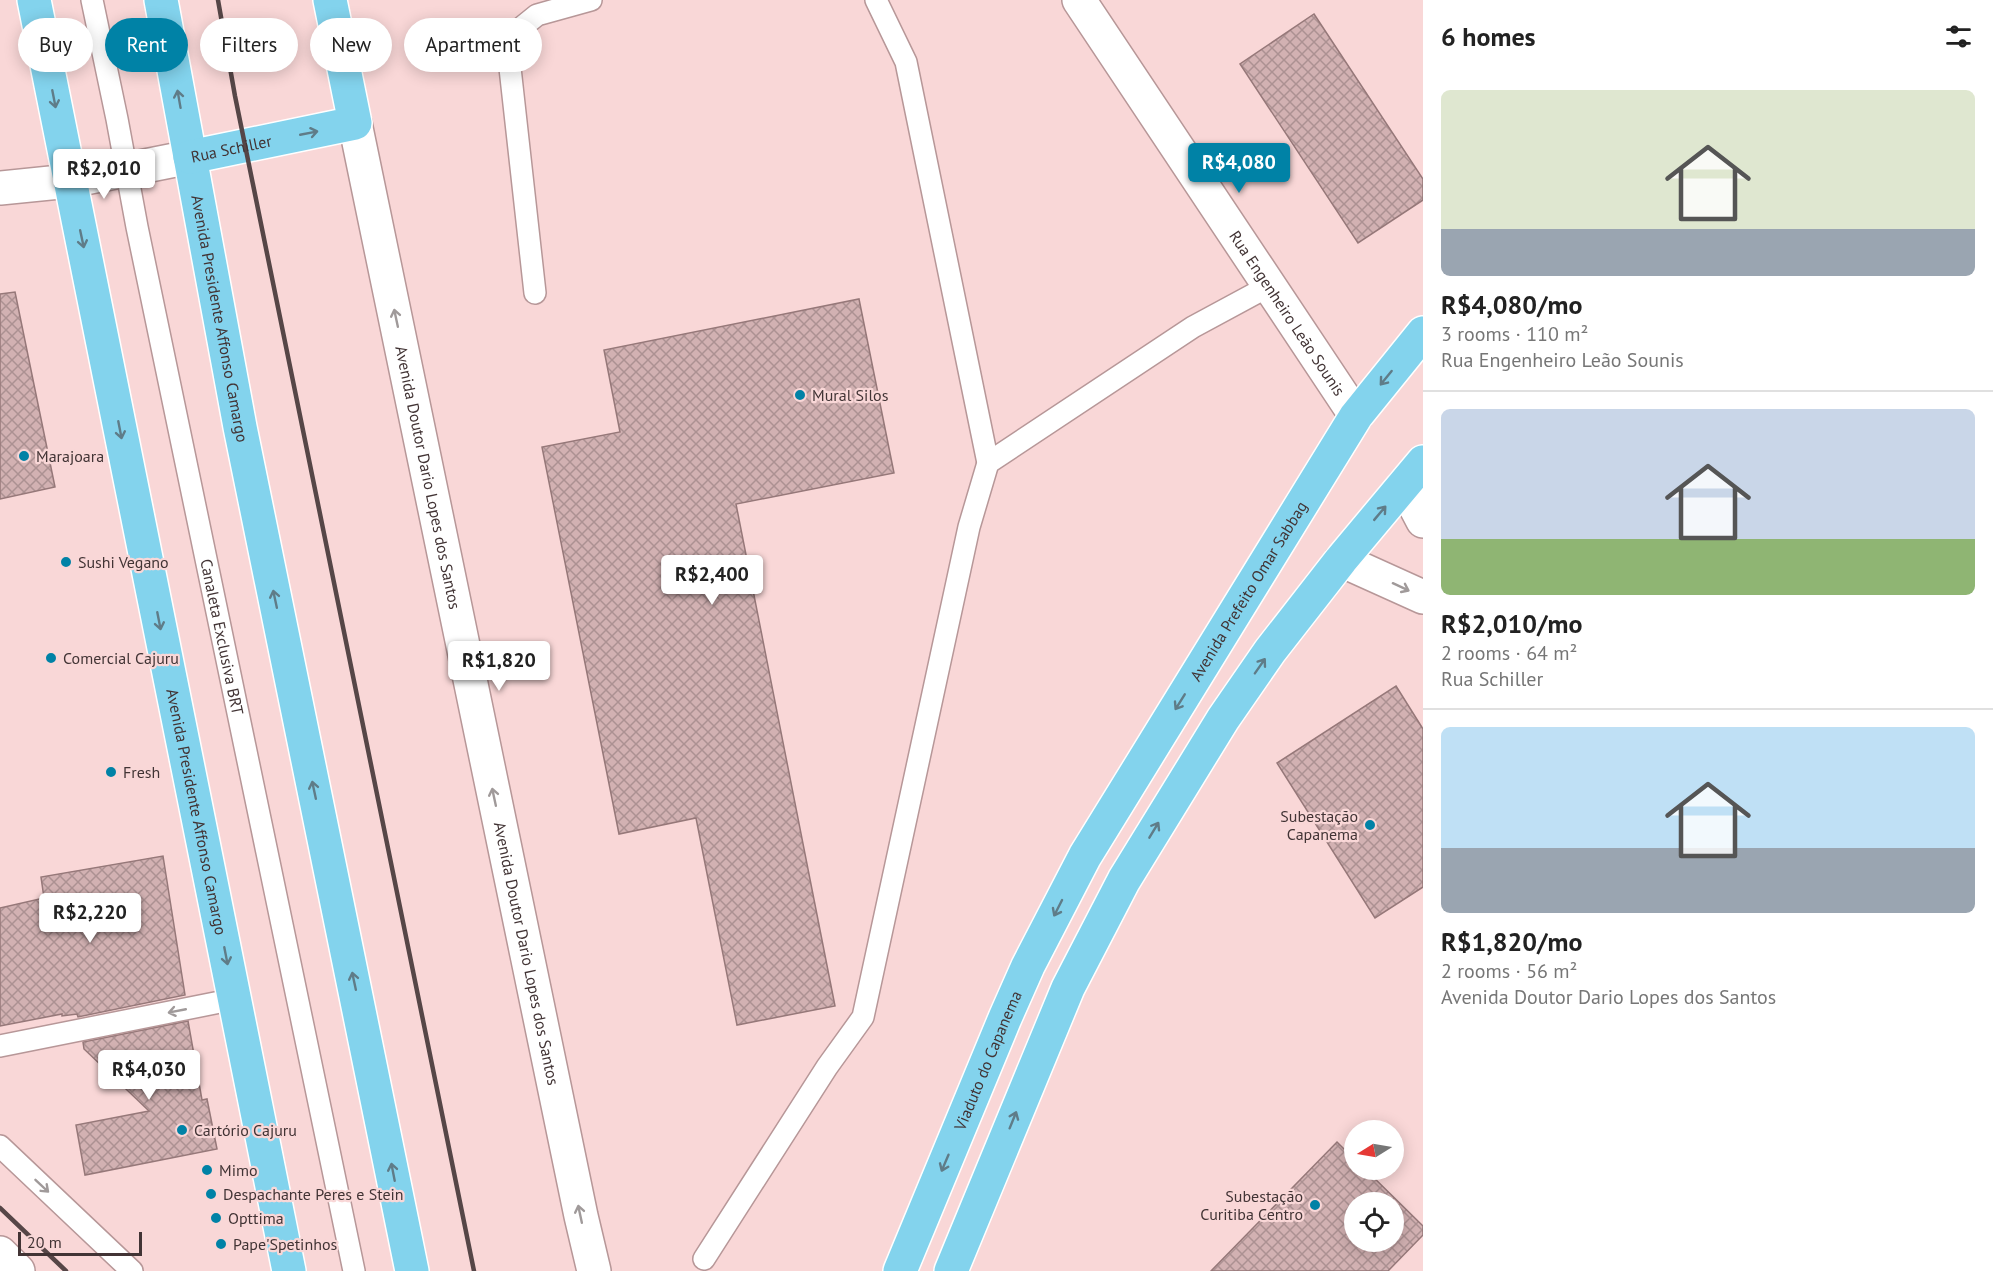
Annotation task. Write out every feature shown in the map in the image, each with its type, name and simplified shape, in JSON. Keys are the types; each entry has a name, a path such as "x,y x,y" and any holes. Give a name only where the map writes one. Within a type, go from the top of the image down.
{"main road":[{"name":"Avenida Presidente Affonso Camargo","path":"34,0 290,1271"},
{"name":"Avenida Presidente Affonso Camargo","path":"161,0 242,439 412,1271"},
{"name":"Avenida Doutor Dario Lopes dos Santos","path":"330,0 580,1216 594,1271"},
{"name":"Rua Engenheiro Leão Sounis","path":"1079,0 1356,416"},
{"name":"Rua Schiller","path":"0,188 70,181 355,123"},
{"name":"Avenida Prefeito Omar Sabbag","path":"1084,856 1356,416 1423,333"},
{"path":"1413,474 1423,521"},
{"path":"951,1271 1068,988 1124,880 1223,719 1270,651 1341,560 1413,474"},
{"path":"1341,560 1423,597"},
{"name":"Viaduto do Capanema","path":"900,1271 1028,966 1084,856"},
{"path":"0,1253 18,1271"}],"lane":[{"name":"Canaleta Exclusiva BRT","path":"92,0 354,1271"},
{"path":"535,293 509,59 516,32 537,15 591,0"},
{"path":"704,1259 827,1066 863,1017 969,526 988,463 906,62 876,0"},
{"path":"988,463 1193,327 1269,286"},
{"path":"0,1046 234,999"},
{"path":"0,1146 132,1271"}],"building":[{"path":"1314,14 1423,179 1423,200 1358,243 1240,64"},
{"path":"15,292 55,487 0,499 0,294"},
{"path":"859,299 894,473 736,504 835,1006 737,1025 696,818 619,834 542,447 620,432 604,350"},
{"name":"Subestação Capanema","path":"1396,686 1423,729 1423,887 1375,918 1277,763"},
{"path":"163,856 185,995 78,1017 77,1014 62,1016 62,1014 0,1026 0,908 44,898 41,877"},
{"path":"188,1021 202,1100 207,1099 217,1149 85,1175 76,1125 149,1111 84,1049 83,1042"},
{"name":"Subestação Curitiba Centro","path":"1337,1142 1344,1149 1344,1180 1376,1180 1388,1192 1344,1192 1344,1252 1404,1252 1404,1207 1423,1226 1423,1235 1388,1271 1211,1271"}],"railway":[{"path":"218,0 235,96 474,1271"},
{"path":"0,1208 66,1271"}],"place":[{"name":"Mural Silos","path":"800,395"},
{"name":"Marajoara","path":"24,456"},
{"name":"Sushi Vegano","path":"66,562"},
{"name":"Comercial Cajuru","path":"51,658"},
{"name":"Fresh","path":"111,772"},
{"name":"Subestação Capanema","path":"1370,825"},
{"name":"Cartório Cajuru","path":"182,1130"},
{"name":"Mimo","path":"207,1170"},
{"name":"Despachante Peres e Stein","path":"211,1194"},
{"name":"Subestação Curitiba Centro","path":"1315,1205"},
{"name":"Opttima","path":"216,1218"},
{"name":"Pape'Spetinhos","path":"221,1244"}]}
